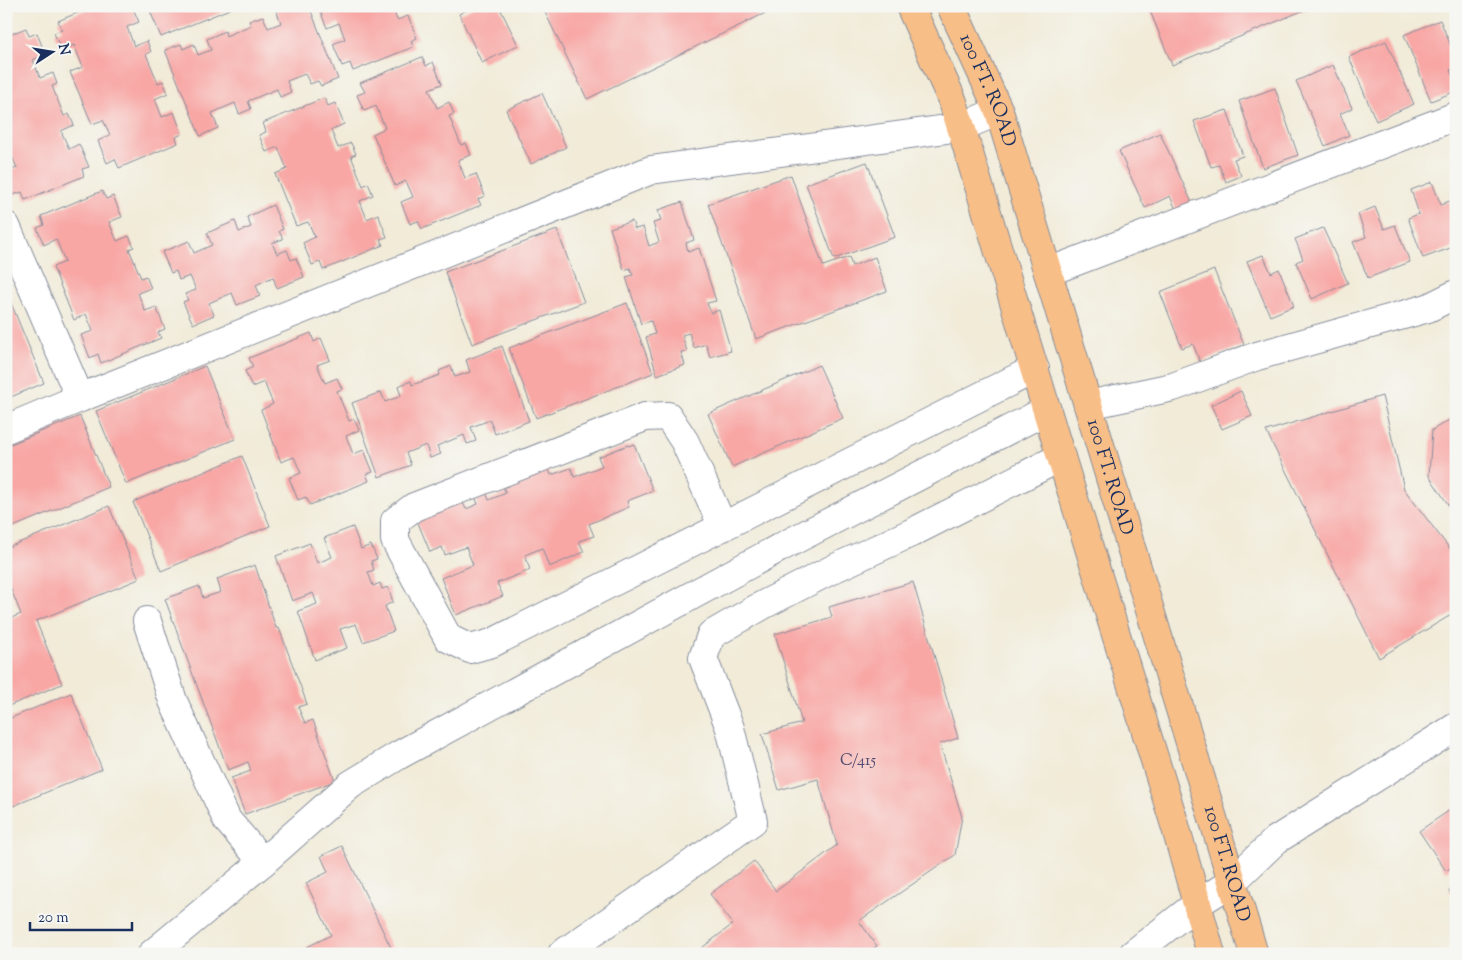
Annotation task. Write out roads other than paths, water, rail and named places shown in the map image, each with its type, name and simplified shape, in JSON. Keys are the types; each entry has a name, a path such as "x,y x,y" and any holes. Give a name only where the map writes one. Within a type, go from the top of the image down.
{"main road":[{"name":"100 FT. ROAD","path":"910,6 953,102 961,127 1175,825 1211,954"},
{"name":"100 FT. ROAD","path":"951,6 999,111 1254,954"}],"street":[{"path":"6,429 651,170 961,127 999,111"},
{"path":"1048,272 1456,116"},
{"path":"6,226 80,398"},
{"path":"1088,405 1174,387 1256,356 1428,308 1456,294"},
{"path":"722,527 685,442 668,416 645,417 414,507 395,521 394,540 448,638 470,649 492,644 1035,369"},
{"path":"152,954 263,862 350,784 399,755 781,547 1047,410"},
{"path":"562,954 753,821 730,728 703,658 711,634 835,568 911,533 1061,457"},
{"path":"147,621 173,701 227,820 263,862"},
{"path":"1132,954 1197,904 1232,882 1276,840 1456,727"}]}
